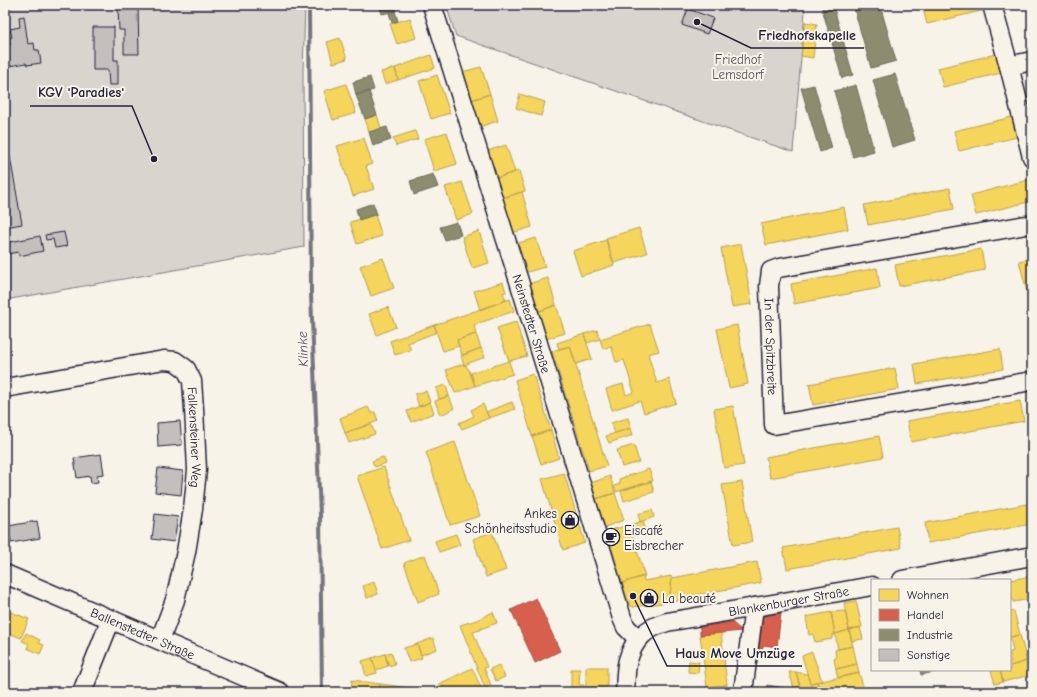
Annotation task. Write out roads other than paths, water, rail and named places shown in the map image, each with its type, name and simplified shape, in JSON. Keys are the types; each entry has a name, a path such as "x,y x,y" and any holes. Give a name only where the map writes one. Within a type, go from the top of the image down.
{"street":[{"name":"Neinstedter Straße","path":"432,5 519,281 622,618 626,627 638,639"},
{"path":"992,5 1032,157"},
{"path":"1009,66 1032,61"},
{"name":"In der Spitzbreite","path":"1032,224 779,268 771,271 768,286 774,425 1032,381"},
{"name":"Falkensteiner Weg","path":"5,388 164,360 175,361 186,369 192,381 197,470 193,509 186,552 175,600 160,640"},
{"path":"907,579 1032,556"},
{"name":"Ballenstedter Straße","path":"5,574 280,692"},
{"name":"Blankenburger Straße","path":"638,639 647,630 663,623 871,586"},
{"path":"743,692 754,607"},
{"path":"82,692 111,619"},
{"path":"625,692 628,661 638,639"}],"waterway":[{"name":"Klinke","path":"309,5 311,295 320,515 322,692"}],"place":[{"name":"Friedhofskapelle","path":"697,22"},
{"name":"KGV 'Paradies'","path":"154,159"},
{"name":"Ankes Schönheitsstudio","path":"570,520"},
{"name":"Eiscafé Eisbrecher","path":"611,537"},
{"name":"Haus Move Umzüge","path":"633,596"},
{"name":"La beauté","path":"649,598"}],"park label":[{"name":"Friedhof Lemsdorf","path":"738,66"}]}
